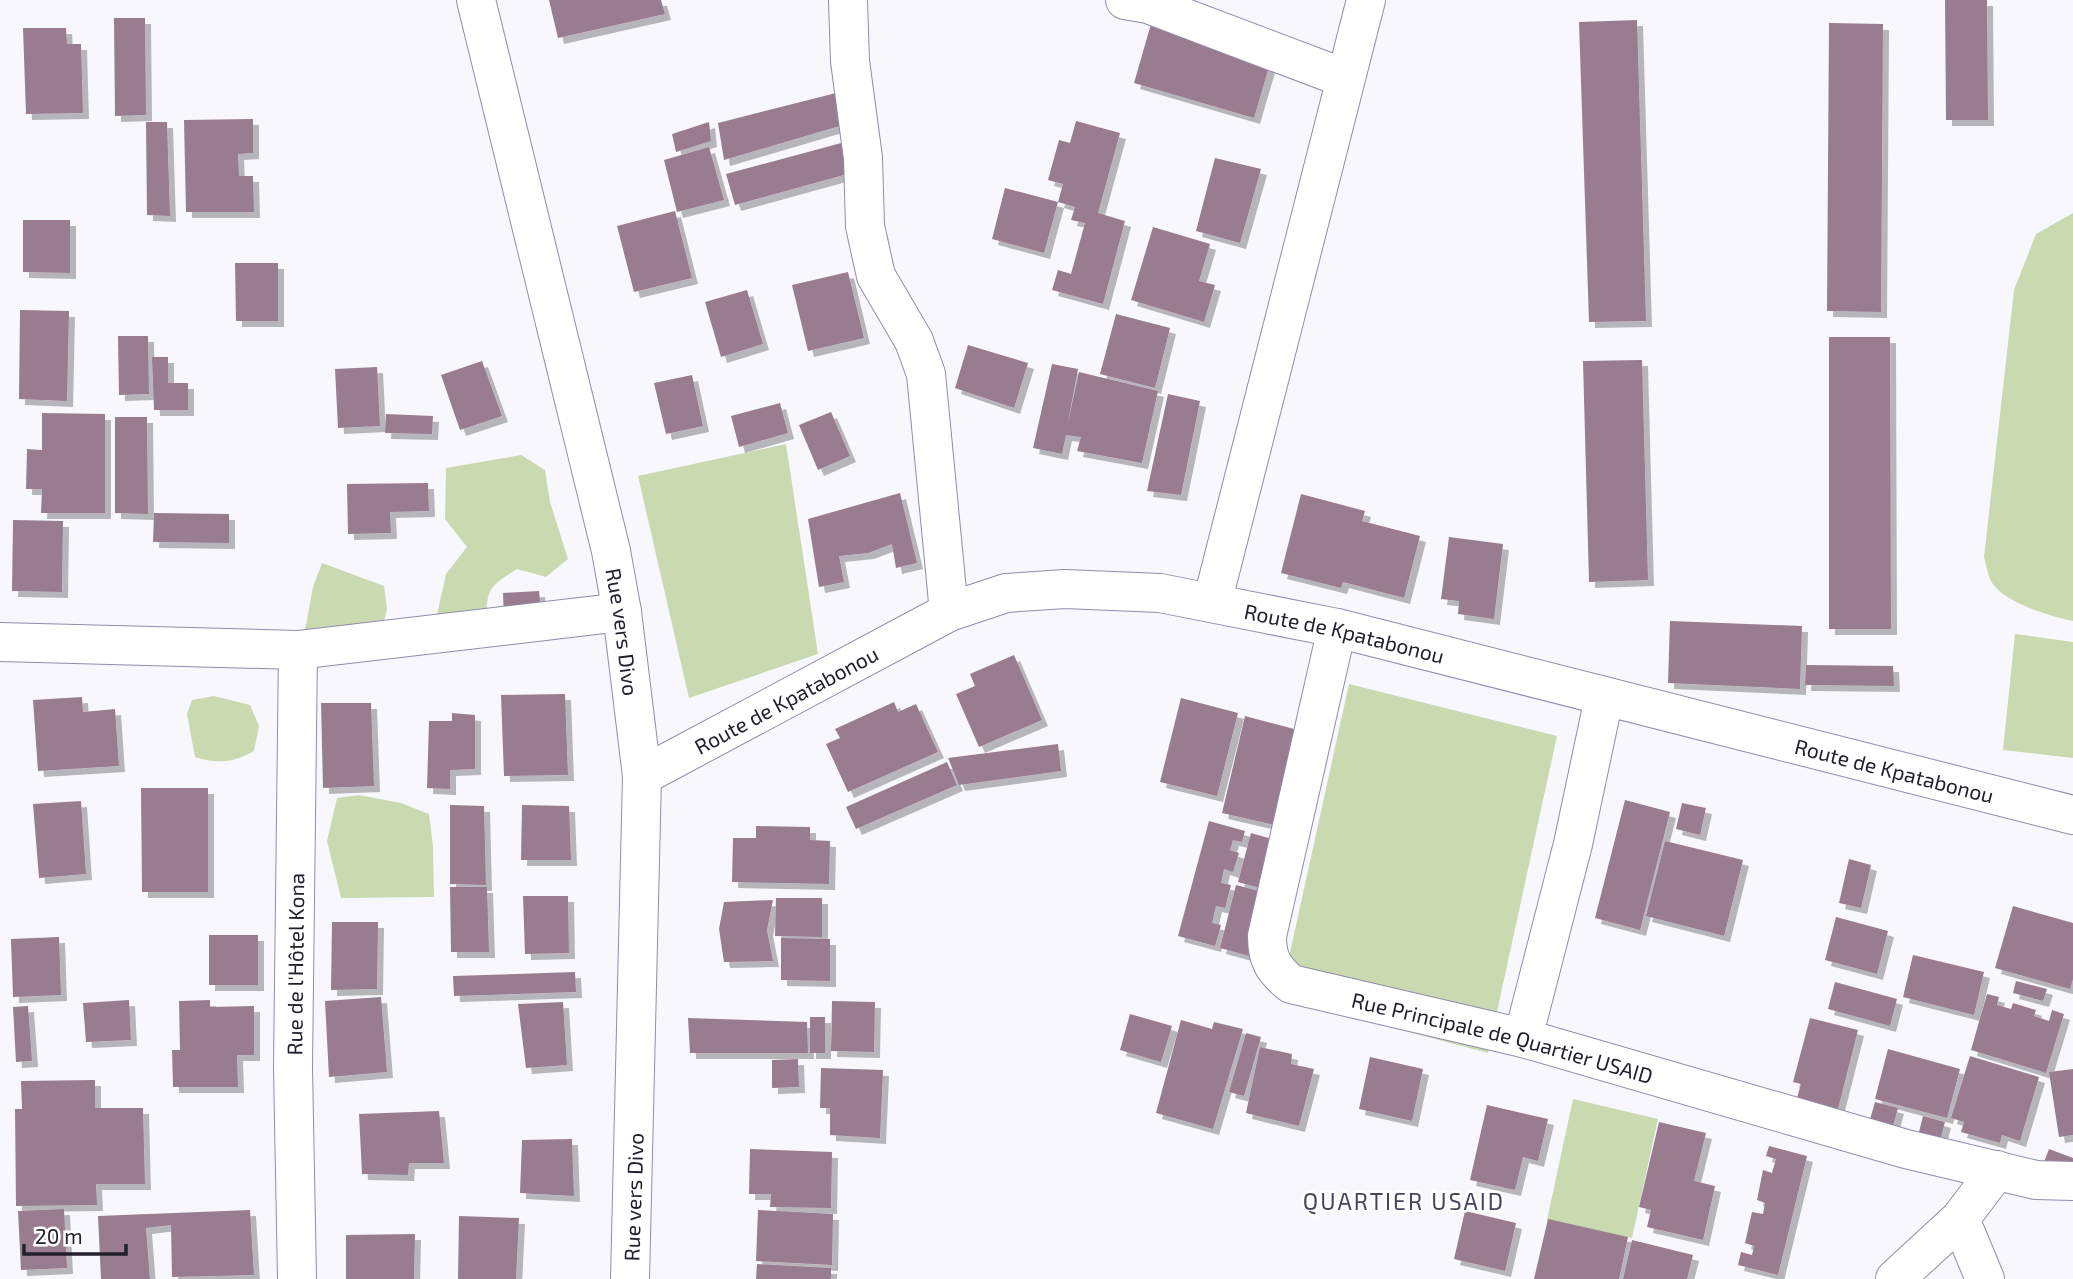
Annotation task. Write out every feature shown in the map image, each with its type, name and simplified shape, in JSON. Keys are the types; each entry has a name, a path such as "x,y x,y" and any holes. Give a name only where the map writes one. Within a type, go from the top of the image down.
{"street":[{"name":"Rue vers Divo","path":"476,0 611,551 622,612 642,776 630,1279"},
{"path":"848,0 850,61 863,158 866,226 876,276 914,341 926,374 949,612"},
{"path":"1125,0 1148,4 1344,78"},
{"path":"1212,603 1366,0"},
{"name":"Route de Kpatabonou","path":"642,776 949,612 1006,593 1065,589 1160,593 1337,628 2073,815"},
{"path":"0,642 298,650 622,612"},
{"name":"Rue Principale de Quartier USAID","path":"1337,628 1266,936 1267,955 1275,970 1291,984 1523,1038 1906,1149 2036,1180 2073,1181"},
{"name":"Rue de l'Hôtel Kona","path":"297,1279 293,1068 298,650"},
{"path":"1523,1038 1573,844 1604,698"},
{"path":"1895,1279 1960,1219 1997,1170"},
{"path":"1960,1219 1984,1279"}],"green space":[{"path":"2073,213 2073,621 2027,607 2004,595 1990,579 1984,557 2014,290 2036,234"},
{"path":"786,444 818,654 689,698 638,476"},
{"path":"521,455 545,470 550,502 568,559 546,577 517,569 500,580 491,590 487,603 487,624 431,642 446,574 467,547 445,519 446,468"},
{"path":"322,563 384,586 387,609 382,630 314,640 305,630 313,587"},
{"path":"2015,634 2073,642 2073,758 2003,750"},
{"path":"1349,684 1557,736 1488,1053 1280,998"},
{"path":"214,696 250,705 259,726 254,751 225,761 195,757 187,714 192,700"},
{"path":"359,795 401,803 429,814 434,897 341,898 327,841 337,798"},
{"path":"1573,1099 1658,1119 1632,1238 1547,1220"}],"building":[{"path":"549,0 661,0 665,14 558,38"},
{"path":"1945,0 1987,0 1988,120 1946,120"},
{"path":"1153,17 1273,53 1254,118 1134,83"},
{"path":"114,18 145,18 146,115 115,116"},
{"path":"1637,20 1646,321 1589,322 1579,22"},
{"path":"1829,23 1883,24 1881,312 1827,311"},
{"path":"23,28 66,28 67,44 81,44 83,113 26,114"},
{"path":"836,93 843,125 724,160 718,123"},
{"path":"253,119 253,153 238,154 239,176 253,176 254,212 186,212 184,120"},
{"path":"1076,121 1120,133 1098,213 1125,221 1103,304 1052,290 1058,270 1071,274 1085,223 1071,220 1075,207 1058,202 1063,184 1048,180 1059,140 1070,143"},
{"path":"146,122 167,122 170,216 147,215"},
{"path":"709,122 711,141 676,152 672,134"},
{"path":"845,142 851,173 735,205 726,174"},
{"path":"709,147 724,200 677,212 664,160"},
{"path":"1215,158 1261,169 1240,243 1196,231"},
{"path":"1005,188 1058,202 1044,253 992,239"},
{"path":"675,211 692,278 634,292 617,226"},
{"path":"23,220 70,220 70,273 23,272"},
{"path":"1153,227 1210,244 1199,281 1215,285 1204,322 1131,300"},
{"path":"235,263 278,263 278,321 236,321"},
{"path":"848,272 864,338 808,351 792,285"},
{"path":"747,290 763,344 721,357 705,302"},
{"path":"20,310 69,311 67,401 19,399"},
{"path":"1116,314 1170,328 1155,388 1100,374"},
{"path":"118,336 148,336 149,394 119,395"},
{"path":"1829,337 1890,337 1891,629 1829,629"},
{"path":"968,345 1028,363 1014,408 955,388"},
{"path":"152,357 168,357 168,383 188,383 188,410 154,410"},
{"path":"1642,360 1648,580 1589,582 1583,361"},
{"path":"482,361 502,416 460,430 441,375"},
{"path":"1052,364 1078,369 1067,427 1079,372 1158,391 1142,463 1077,451 1081,437 1066,435 1062,454 1033,448"},
{"path":"377,367 380,426 338,428 335,369"},
{"path":"692,375 703,426 666,434 654,383"},
{"path":"1168,394 1200,401 1181,495 1147,491"},
{"path":"780,403 788,433 739,447 731,416"},
{"path":"831,412 850,456 818,470 799,425"},
{"path":"42,413 105,414 105,513 41,513 42,489 26,489 27,449 42,450"},
{"path":"386,414 433,416 432,434 385,433"},
{"path":"115,417 147,417 148,514 115,513"},
{"path":"428,483 429,511 390,512 391,533 348,534 347,484"},
{"path":"900,493 917,563 896,568 892,544 868,553 839,556 844,582 819,587 808,519"},
{"path":"1301,494 1365,511 1362,521 1420,536 1404,598 1343,582 1341,588 1281,573"},
{"path":"154,513 229,514 229,543 153,542"},
{"path":"13,520 63,521 62,592 12,591"},
{"path":"1449,537 1503,544 1494,619 1458,614 1459,601 1441,599"},
{"path":"539,591 542,621 504,624 503,593"},
{"path":"1670,621 1802,626 1800,689 1668,683"},
{"path":"1014,655 1042,720 979,747 956,694 975,686 970,674"},
{"path":"1806,665 1893,666 1894,686 1805,685"},
{"path":"565,694 568,775 504,776 501,695"},
{"path":"82,697 83,712 115,709 119,766 38,771 33,700"},
{"path":"1181,698 1238,713 1217,796 1160,782"},
{"path":"894,702 898,712 916,704 938,752 848,792 826,744 840,738 835,729"},
{"path":"321,703 371,703 374,786 323,788"},
{"path":"452,713 475,715 475,769 450,770 450,789 427,788 429,721 452,721"},
{"path":"1245,716 1298,730 1278,826 1222,813"},
{"path":"1058,744 1061,771 959,785 948,758"},
{"path":"947,762 957,785 856,829 846,807"},
{"path":"141,788 208,788 208,892 142,892"},
{"path":"1625,800 1670,812 1640,930 1595,918"},
{"path":"81,801 86,874 39,878 33,804"},
{"path":"1682,803 1706,808 1700,835 1676,829"},
{"path":"450,805 484,806 486,885 450,884"},
{"path":"522,805 569,806 571,860 521,860"},
{"path":"1209,821 1245,831 1242,842 1233,840 1230,850 1239,853 1233,872 1224,869 1221,883 1231,885 1225,908 1216,906 1212,923 1221,925 1215,946 1178,936"},
{"path":"756,826 810,827 810,840 830,841 829,884 732,882 733,838 756,838"},
{"path":"1251,833 1283,842 1270,891 1238,882"},
{"path":"1665,841 1743,860 1724,936 1646,916"},
{"path":"1849,859 1871,865 1861,908 1839,903"},
{"path":"1236,885 1270,894 1253,957 1220,948"},
{"path":"450,887 487,887 489,952 451,952"},
{"path":"523,896 568,896 569,953 525,954"},
{"path":"776,898 822,898 822,937 775,936"},
{"path":"773,900 767,930 773,961 724,962 719,929 724,902"},
{"path":"2013,906 2073,923 2073,979 2070,989 1995,968"},
{"path":"1836,917 1888,931 1877,974 1825,960"},
{"path":"332,922 378,922 377,989 331,990"},
{"path":"209,935 258,935 258,985 209,985"},
{"path":"59,937 61,995 13,997 11,939"},
{"path":"781,938 830,939 830,981 781,980"},
{"path":"1913,955 1984,972 1974,1015 1903,997"},
{"path":"575,972 576,992 454,996 453,976"},
{"path":"2016,981 2047,989 2043,1001 2013,993"},
{"path":"1835,982 1897,999 1890,1026 1828,1009"},
{"path":"1987,994 1999,997 1997,1005 2011,1009 2013,1003 2036,1010 2034,1016 2049,1021 2052,1010 2064,1014 2046,1073 1971,1050"},
{"path":"381,997 387,1072 329,1077 325,1001"},
{"path":"129,1000 131,1040 86,1042 83,1003"},
{"path":"210,1000 210,1007 254,1006 254,1055 237,1055 238,1087 173,1087 172,1050 180,1050 179,1001"},
{"path":"832,1001 875,1002 874,1052 831,1051"},
{"path":"563,1002 567,1065 526,1068 518,1004"},
{"path":"28,1006 32,1061 16,1062 13,1007"},
{"path":"1130,1014 1172,1026 1161,1062 1120,1050"},
{"path":"810,1017 825,1017 825,1053 810,1053"},
{"path":"688,1018 807,1022 808,1053 690,1053"},
{"path":"1810,1018 1858,1030 1838,1109 1797,1098 1801,1084 1793,1082"},
{"path":"1181,1020 1212,1029 1214,1022 1243,1029 1213,1129 1156,1113"},
{"path":"1246,1033 1261,1037 1244,1096 1229,1092"},
{"path":"1260,1047 1292,1054 1291,1064 1314,1069 1299,1126 1246,1113"},
{"path":"1888,1049 1960,1069 1947,1118 1875,1099"},
{"path":"1970,1056 2039,1077 2020,1141 2002,1135 2000,1143 1961,1132 1964,1122 1951,1118"},
{"path":"1370,1057 1423,1069 1412,1121 1359,1109"},
{"path":"798,1059 799,1087 772,1088 772,1060"},
{"path":"821,1068 883,1070 880,1138 830,1135 830,1108 820,1108"},
{"path":"2073,1069 2073,1135 2059,1137 2049,1072"},
{"path":"95,1080 95,1108 143,1108 145,1184 96,1184 97,1205 16,1206 15,1109 22,1109 21,1081"},
{"path":"1875,1102 1898,1108 1892,1129 1869,1123"},
{"path":"1487,1105 1548,1119 1538,1161 1523,1157 1515,1190 1470,1180"},
{"path":"439,1111 444,1163 409,1163 408,1175 362,1174 359,1114"},
{"path":"1923,1116 1945,1122 1940,1141 1918,1136"},
{"path":"1659,1122 1706,1133 1694,1181 1715,1186 1703,1240 1647,1227 1651,1210 1639,1207"},
{"path":"572,1139 574,1196 520,1193 522,1140"},
{"path":"1769,1146 1807,1156 1778,1275 1738,1265 1741,1252 1752,1255 1754,1246 1745,1243 1752,1212 1763,1214 1765,1203 1757,1200 1763,1170 1772,1173 1776,1159 1766,1156"},
{"path":"750,1149 832,1152 831,1208 770,1207 771,1194 749,1194"},
{"path":"2049,1149 2073,1158 2073,1166 2041,1170"},
{"path":"64,1209 67,1268 21,1270 18,1211"},
{"path":"250,1210 254,1275 172,1277 171,1225 146,1228 150,1279 101,1279 98,1216"},
{"path":"758,1210 833,1214 832,1265 756,1261"},
{"path":"1465,1211 1516,1223 1505,1271 1454,1259"},
{"path":"459,1216 519,1218 516,1279 458,1279"},
{"path":"1548,1219 1628,1237 1619,1279 1534,1279"},
{"path":"415,1234 414,1279 346,1279 346,1235"},
{"path":"1632,1240 1693,1255 1687,1279 1623,1279"},
{"path":"757,1264 831,1268 831,1279 756,1279"}],"district":[{"name":"QUARTIER USAID","path":"1404,1201"}]}
